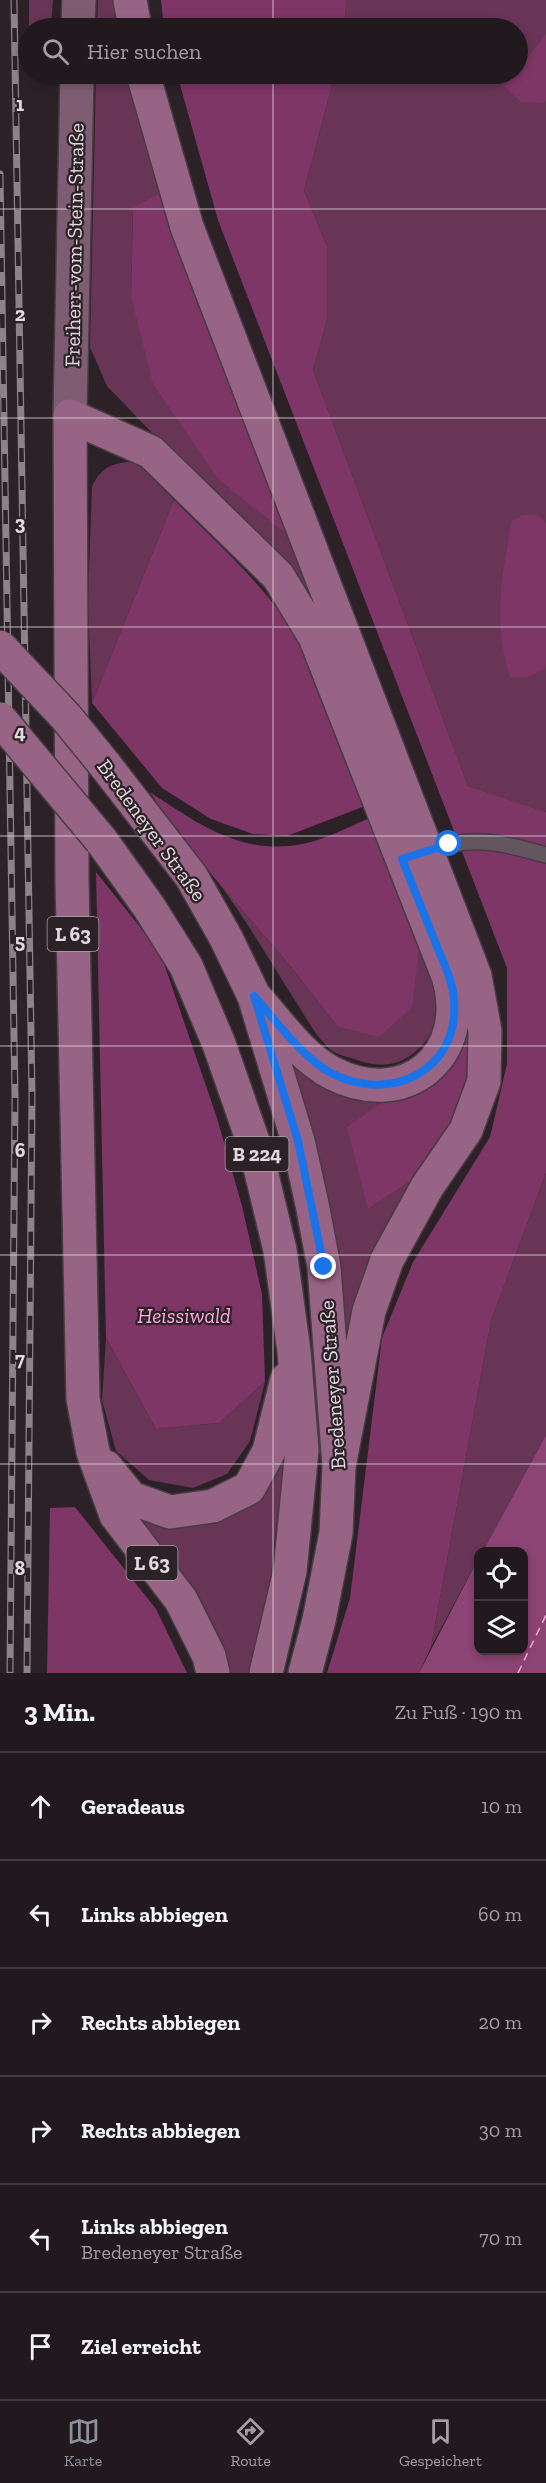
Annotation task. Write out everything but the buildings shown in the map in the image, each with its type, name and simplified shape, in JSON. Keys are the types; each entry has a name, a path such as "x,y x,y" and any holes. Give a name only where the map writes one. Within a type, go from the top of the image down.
{"main road":[{"path":"78,18 79,0"},
{"path":"130,0 133,18"},
{"name":"Freiherr-vom-Stein-Straße","path":"70,416 77,84"},
{"path":"145,84 187,227 415,855 453,992 454,1010 449,1039 431,1065 414,1077 391,1085 360,1083 340,1077 313,1061 254,996"},
{"path":"70,416 151,452 278,576 315,637 415,855 476,976 485,1031 484,1081 466,1130 427,1187 387,1260 369,1311 339,1466"},
{"name":"L 63","path":"70,416 73,952 83,1399 93,1452 116,1515 181,1600 209,1656 213,1673"},
{"name":"Bredeneyer Straße","path":"0,647 66,717 190,876 226,938 254,996 298,1141 324,1267 339,1466 336,1533 319,1620 305,1673"},
{"name":"Bredeneyer Straße","path":"0,719 101,840 149,907 186,966 219,1044 258,1158 280,1250 294,1351 302,1450 290,1571 266,1673"},
{"path":"93,1452 131,1498 170,1512 213,1506 240,1493 249,1488 269,1451 294,1351"}],"lane":[{"path":"415,855 472,840 499,842 546,855"}],"shaded area":[{"path":"29,0 53,0 52,18 29,18"},
{"path":"98,0 118,0 121,18 97,18"},
{"path":"347,0 546,0 546,812 468,786 313,370 327,320 327,246 304,191 332,84 528,84 528,18 344,18"},
{"path":"96,84 132,84 162,192 133,209 131,296 293,539 326,618 285,571 107,386 90,347"},
{"path":"136,461 174,500 92,703 88,603 92,486 100,474 110,466"},
{"path":"221,886 287,962 337,1026 421,933 434,974 438,1003 432,1030 425,1042 408,1057 382,1065 362,1062 332,1051 311,1027"},
{"path":"280,1040 393,1095 368,1209 430,1169 348,1349 335,1239 319,1157"},
{"path":"546,1173 546,1435 485,1547 474,1547 474,1566 431,1647 491,1321"},
{"path":"106,1338 156,1429 219,1423 265,1382 250,1441 227,1474 193,1488 149,1480 116,1451 102,1400"},
{"path":"546,1435 546,1673 419,1673 474,1567 474,1655 528,1655 528,1547 485,1547"},
{"path":"284,1459 269,1593 250,1673 227,1673 209,1619 136,1513 254,1499"}],"green space":[{"path":"161,0 347,0 344,18 163,18"},
{"path":"546,34 546,100 543,103 521,102 504,86 506,84 528,84 528,57"},
{"path":"180,84 332,84 304,191 327,246 327,320 313,370 468,786 546,812 546,1173 491,1321 431,1647 419,1673 327,1673 350,1598 382,1338 413,1262 490,1137 507,1064 507,968 218,220"},
{"path":"162,192 293,539 218,479 153,384 131,296 133,208"},
{"path":"174,500 260,587 303,646 370,804 287,836 253,834 211,819 162,788 92,703"},
{"path":"524,515 537,515 546,523 546,664 545,669 527,677 510,677 501,636 500,598 512,520"},
{"path":"150,792 206,827 245,843 266,846 288,846 311,842 375,816 421,933 412,1007 379,1037 337,1026 287,962 167,819"},
{"name":"Heissiwald","path":"96,872 160,952 217,1118 242,1206 262,1294 265,1382 219,1423 156,1429 106,1338"},
{"path":"468,987 473,1078 430,1169 368,1209 347,1127 393,1095"},
{"path":"75,1507 156,1609 187,1673 47,1673 50,1508"}],"ferry route":[{"path":"518,1673 546,1615"}],"railway":[{"path":"14,0 32,1096 27,1673"},
{"path":"0,174 15,1097 10,1673"}],"route":[{"path":"324,1267 298,1141 254,996 313,1061 340,1077 381,1086 402,1082 423,1072 431,1065 449,1039 453,1025 454,1000 448,976 402,859 449,844"}]}
